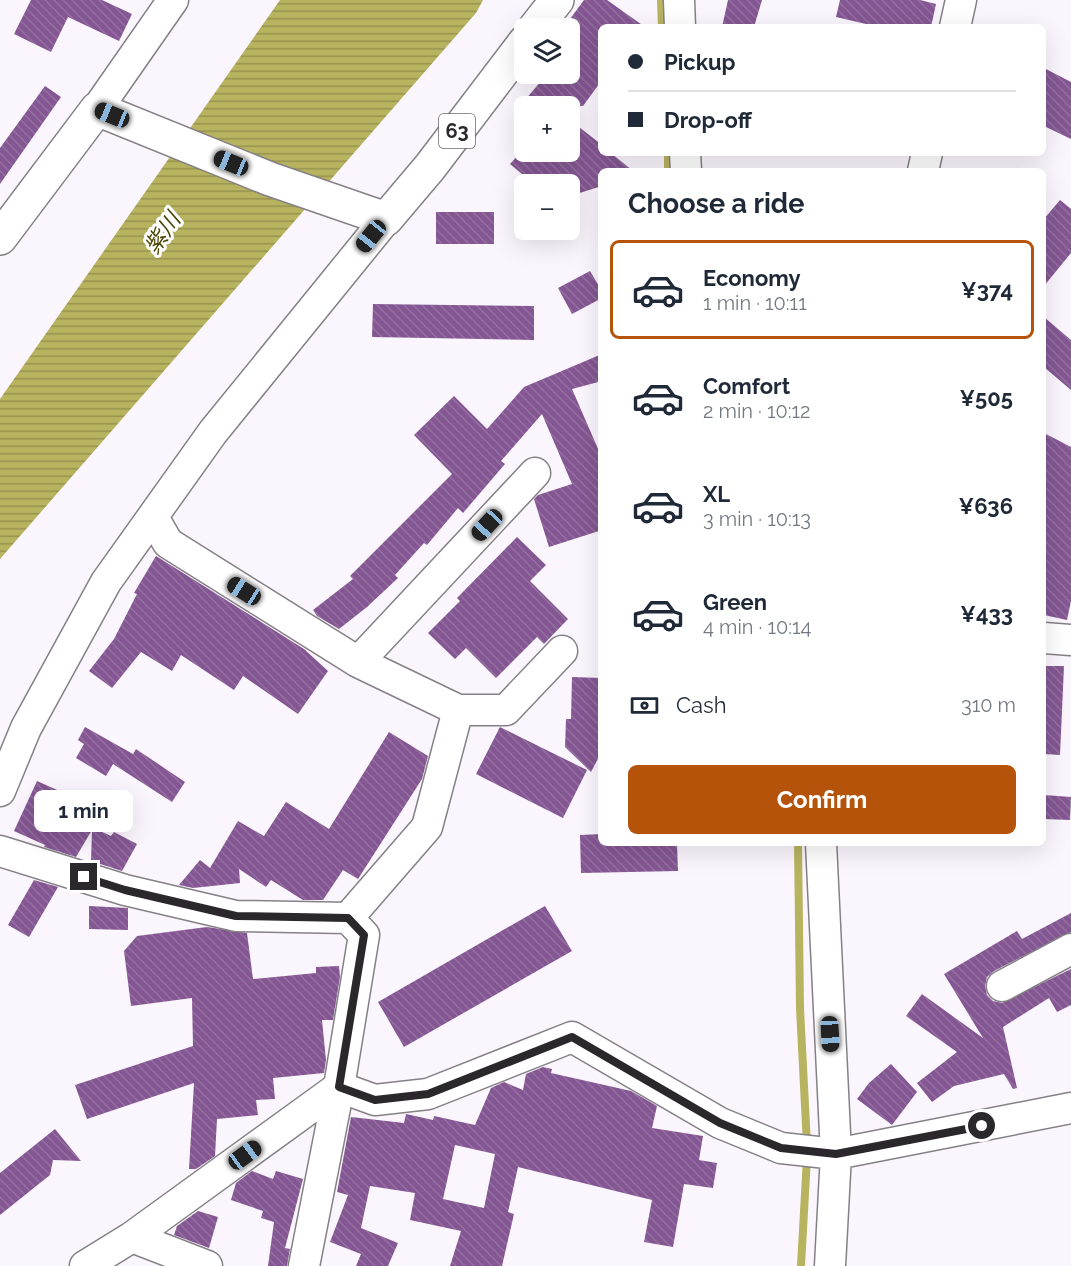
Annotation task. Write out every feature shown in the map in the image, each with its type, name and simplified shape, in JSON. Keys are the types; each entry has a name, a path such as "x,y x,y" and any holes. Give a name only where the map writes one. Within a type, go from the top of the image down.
{"main road":[{"path":"542,18 556,0"},
{"name":"63","path":"373,214 430,166 514,56"},
{"path":"0,238 105,112 270,179 373,214"}],"street":[{"path":"105,112 173,0"},
{"path":"679,0 680,24"},
{"path":"956,24 961,0"},
{"path":"0,791 26,728 106,582 373,214"},
{"path":"358,662 535,473"},
{"path":"153,517 168,543 358,662 458,710 506,710 562,651"},
{"path":"1046,638 1071,640"},
{"path":"348,918 427,827 458,710"},
{"path":"821,846 836,1154 830,1266"},
{"path":"0,851 125,890 236,916 348,918 364,935 339,1087 304,1266"},
{"path":"1002,986 1071,949"},
{"path":"339,1087 375,1100 428,1094 572,1037 720,1123 781,1148 836,1154 1071,1108"},
{"path":"85,1266 132,1237 339,1087"},
{"path":"132,1237 207,1266"}],"water":[{"name":"紫川","path":"280,0 483,0 476,13 0,559 0,399"}],"building":[{"path":"31,0 102,0 132,14 119,41 68,17 51,52 14,34"},
{"path":"584,0 607,0 641,24 598,24 598,85 583,106 580,106 580,96 528,96 539,84 580,84 580,18 571,18"},
{"path":"728,0 762,0 755,24 723,24"},
{"path":"840,0 920,0 936,4 932,24 866,24 836,17"},
{"path":"1046,69 1071,82 1071,139 1046,127"},
{"path":"45,86 61,97 0,184 0,148"},
{"path":"580,128 598,142 598,156 615,156 629,168 598,168 598,187 580,193 580,174 522,174 510,164 514,160 514,162 580,162"},
{"path":"1060,200 1071,209 1071,253 1046,284 1046,217"},
{"path":"436,212 494,212 494,244 436,244"},
{"path":"590,271 598,284 598,300 572,314 558,288"},
{"path":"373,304 534,306 534,340 372,337"},
{"path":"1046,319 1071,340 1071,390 1046,369"},
{"path":"598,356 598,382 572,389 598,449 598,531 549,547 534,499 538,495 572,484 542,414 501,461 505,464 463,513 458,508 427,545 424,543 395,575 398,578 367,607 339,629 317,616 313,610 353,579 350,576 452,474 414,435 454,396 487,429 524,387"},
{"path":"1046,434 1071,447 1071,601 1067,620 1046,615"},
{"path":"517,537 546,565 530,581 568,619 544,644 537,637 496,678 466,648 455,659 428,633 460,601 457,598"},
{"path":"156,556 304,649 328,671 298,714 243,676 234,690 181,655 172,671 141,652 112,688 89,671 114,639 137,594 134,593"},
{"path":"1046,666 1064,666 1060,755 1046,754"},
{"path":"572,677 598,678 598,759 591,772 565,747 566,719 571,719"},
{"path":"85,727 133,754 136,749 185,782 172,802 113,764 106,776 76,758 84,744 78,740"},
{"path":"500,727 587,770 563,818 476,774"},
{"path":"389,732 428,756 422,779 358,879 343,870 323,900 303,900 271,880 266,887 239,869 240,883 193,888 179,885 200,860 210,868 238,821 264,836 286,802 329,829"},
{"path":"37,781 64,793 57,811 111,836 114,832 137,844 122,871 91,861 92,830 76,857 44,847 45,845 14,831"},
{"path":"1046,795 1071,797 1070,820 1046,819"},
{"path":"598,834 598,846 677,846 678,871 581,873 580,835"},
{"path":"34,880 58,887 29,937 8,925"},
{"path":"89,906 128,908 128,930 89,929"},
{"path":"545,906 572,951 404,1047 378,1002"},
{"path":"1071,913 1071,932 994,971 987,977 985,986 987,995 993,1001 1002,1003 1071,969 1071,1005 1057,1012 1049,998 1003,1027 1017,1088 1013,1089 1004,1074 954,1086 932,1102 917,1083 957,1052 906,1016 922,994 983,1038 944,974 1017,931 1022,939"},
{"path":"207,927 247,933 253,979 316,973 316,967 339,966 340,977 333,1020 322,1020 326,1060 324,1073 273,1078 275,1099 256,1100 258,1115 217,1119 215,1156 196,1169 189,1169 194,1083 87,1119 75,1085 193,1046 192,998 131,1006 124,951 137,936"},
{"path":"891,1064 917,1092 892,1125 857,1099 869,1083"},
{"path":"543,1067 552,1069 551,1073 631,1091 657,1106 652,1128 703,1136 699,1160 717,1163 713,1188 684,1184 673,1247 644,1242 652,1200 518,1167 508,1212 514,1214 502,1266 450,1266 461,1231 410,1220 415,1193 370,1186 361,1228 398,1243 388,1266 356,1266 361,1254 330,1242 348,1195 337,1192 351,1117 404,1123 406,1114 433,1120 434,1116 475,1125 491,1088 504,1082 523,1090 526,1074","holes":["455,1145 495,1154 484,1208 443,1199"]},
{"path":"55,1129 81,1161 53,1160 50,1175 0,1215 0,1173"},
{"path":"252,1171 273,1179 276,1171 303,1179 285,1248 290,1249 287,1266 268,1266 274,1222 261,1218 263,1211 231,1200 236,1183"},
{"path":"198,1211 218,1217 209,1248 174,1235 177,1226"}],"waterway":[{"path":"661,0 662,24"},
{"path":"668,156 668,168"},
{"path":"798,846 800,1008 807,1145"},
{"path":"801,1266 807,1157"}],"route":[{"path":"84,877 125,890 236,916 348,918 364,935 339,1087 375,1100 428,1094 572,1037 720,1123 781,1148 836,1154 982,1126"}]}
